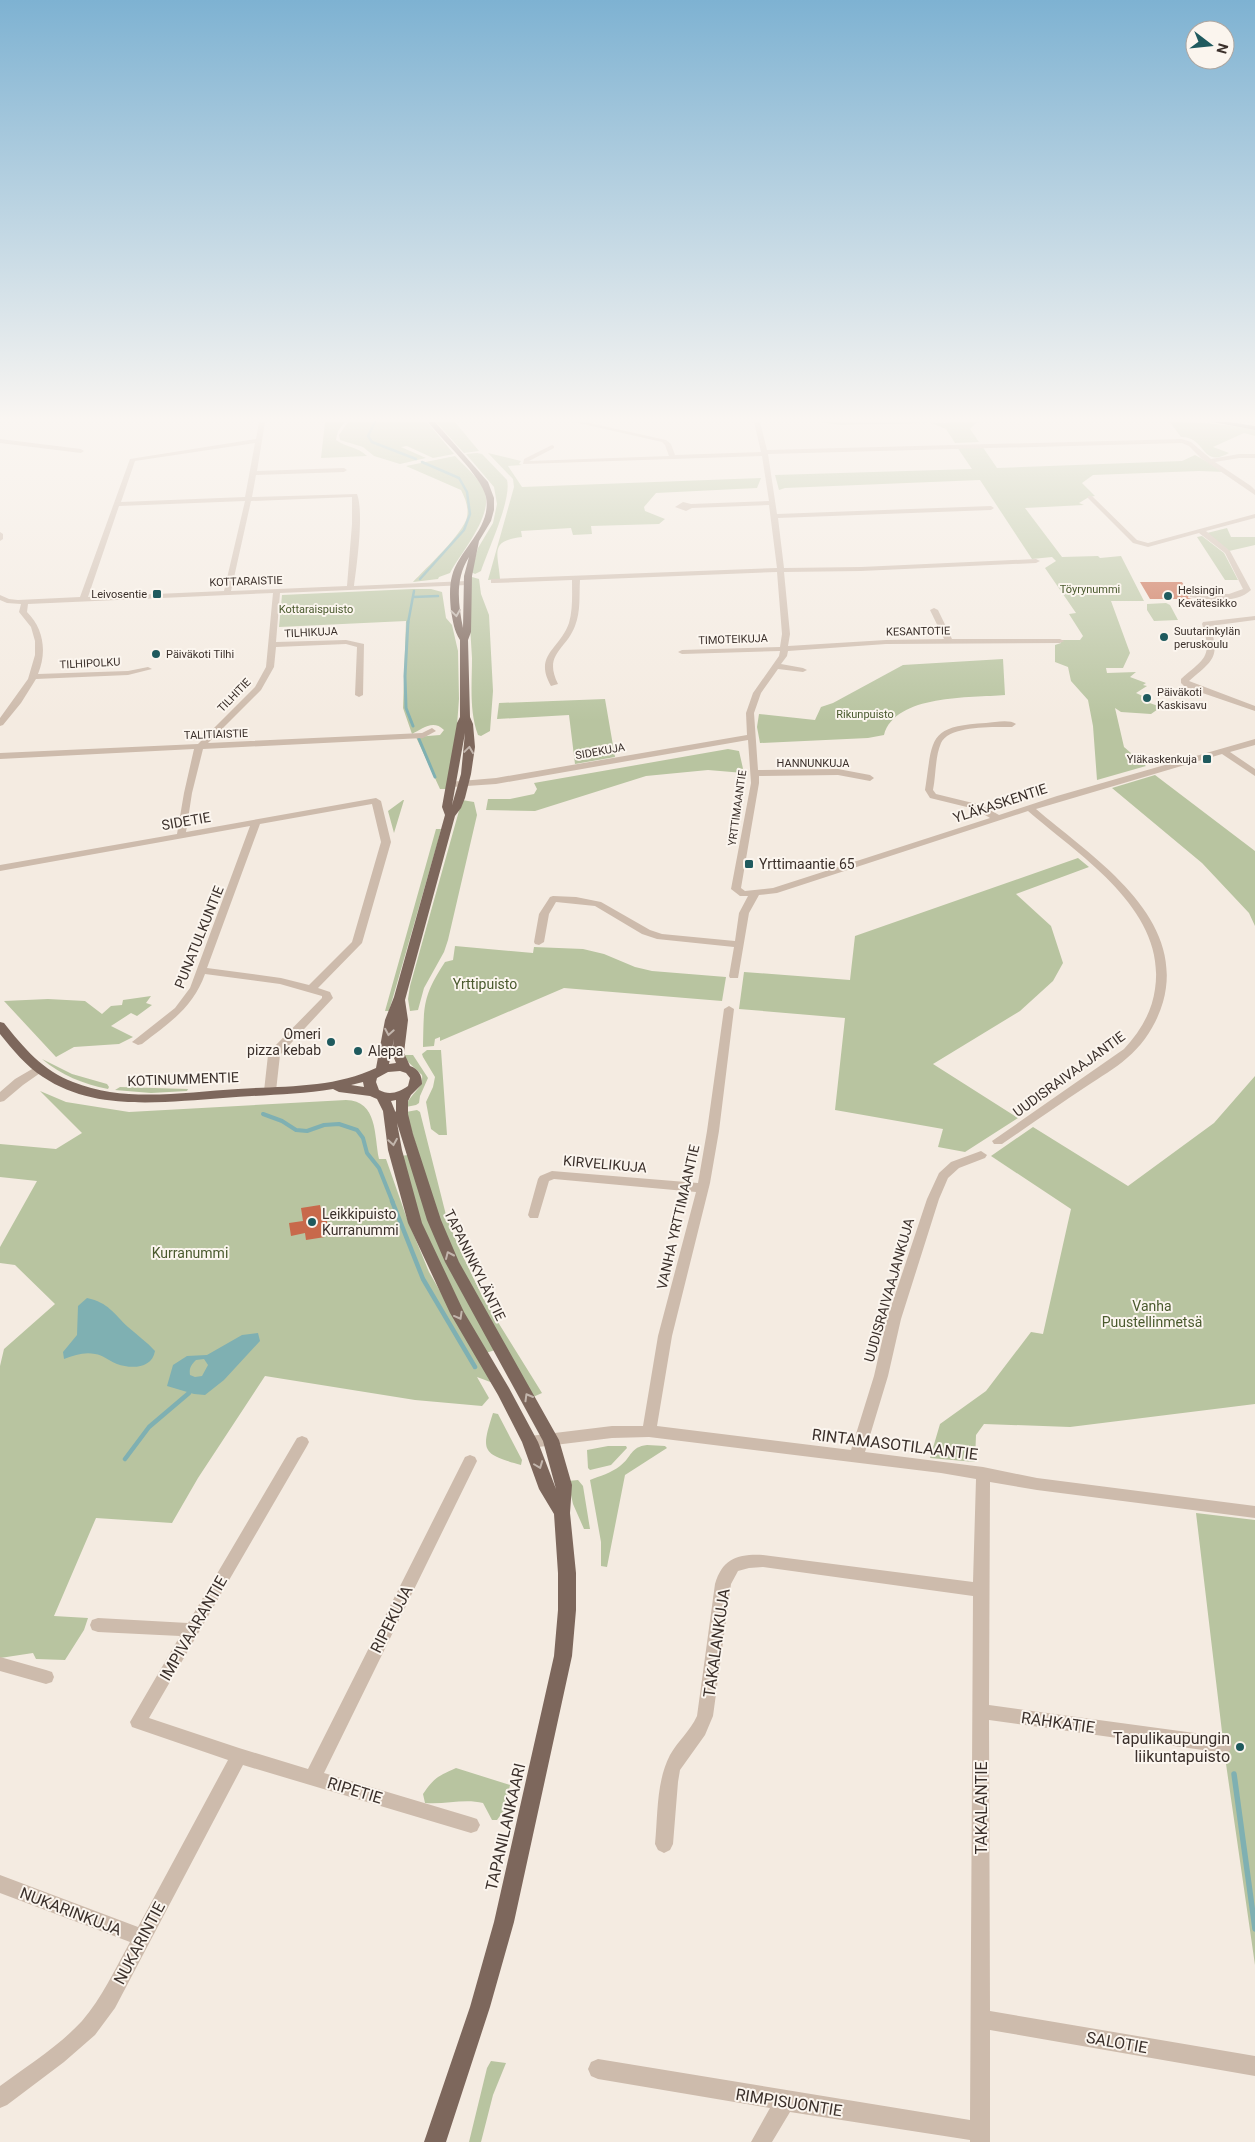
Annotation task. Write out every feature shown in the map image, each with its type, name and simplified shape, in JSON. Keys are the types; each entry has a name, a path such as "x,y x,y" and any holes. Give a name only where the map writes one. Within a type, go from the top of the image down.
{"main road":[{"path":"464,640 459,634 455,606 455,584 460,566 486,522"},
{"path":"450,816 447,807 462,723 465,717 464,640 468,632 467,583 476,542"},
{"path":"465,717 470,723 470,739 464,784 457,806 450,816 400,997 391,1020 378,1072 370,1085 389,1111 395,1150 415,1223 458,1313 504,1392 530,1442"},
{"path":"400,997 402,1020 398,1052 405,1068"},
{"name":"KOTINUMMENTIE","path":"0,1026 28,1060 39,1069 70,1085 93,1092 126,1097 164,1097 332,1086 378,1072"},
{"path":"378,1072 396,1067 405,1068 413,1073 416,1080 413,1088 405,1094 396,1096 378,1094"},
{"name":"KOTINUMMENTIE","path":"332,1086 378,1094"},
{"name":"TAPANINKYLÄNTIE","path":"405,1094 402,1101 402,1114 406,1134 434,1220 461,1279 551,1440"},
{"name":"TAPANILANKAARI","path":"435,2142 494,1960 558,1680 567,1610 567,1565 562,1514 564,1485 551,1440"},
{"name":"TAPANILANKAARI","path":"530,1442 547,1489 562,1514"}],"street":[{"path":"83,600 110,522"},
{"path":"227,593 243,522"},
{"path":"350,588 355,522"},
{"name":"YRTTIMAANTIE","path":"755,893 740,892 736,889 739,880 755,773 750,717 754,700 763,683 777,666 785,648 786,634 776,522"},
{"path":"1115,522 1135,542 1148,545 1233,522"},
{"path":"1193,595 1230,596 1247,590 1228,552 1200,531"},
{"path":"0,534 0,539"},
{"path":"494,581 1036,561"},
{"path":"554,684 550,678 549,660 572,626 576,578"},
{"name":"KOTTARAISTIE","path":"0,597 9,602 25,602 467,583"},
{"name":"TILHITIE","path":"199,747 258,688 270,667 277,592"},
{"path":"0,723 33,677 40,659 34,625 23,612 25,602"},
{"path":"934,610 949,642"},
{"path":"1255,618 1206,624 1212,643 1209,659 1184,681 1188,685 1255,709"},
{"name":"KESANTOTIE","path":"785,648 847,646 886,642 1055,641"},
{"name":"TILHIKUJA","path":"272,645 346,642 361,646 359,695"},
{"name":"TIMOTEIKUJA","path":"682,652 785,648"},
{"path":"777,666 803,670"},
{"name":"TILHIPOLKU","path":"33,677 128,673 148,669"},
{"path":"998,818 978,807 933,796 929,790 936,743 941,736 961,728 1012,724"},
{"name":"TALITIAISTIE","path":"0,756 423,735 432,731"},
{"name":"SIDEKUJA","path":"452,784 496,781 751,737"},
{"name":"YLÄKASKENTIE","path":"755,893 774,891 1030,808 1255,742"},
{"path":"181,836 188,793 199,747"},
{"path":"1223,751 1255,773"},
{"name":"HANNUNKUJA","path":"755,773 838,772 870,778"},
{"name":"SIDETIE","path":"0,868 376,801 386,842 356,943 311,989"},
{"name":"UUDISRAIVAAJANTIE","path":"998,1142 1122,1057 1134,1046 1153,1017 1160,995 1162,976 1160,956 1152,929 1134,903 1099,868 1030,808"},
{"name":"PUNATULKUNTIE","path":"138,1042 178,1010 195,988 256,823"},
{"path":"734,976 744,913 755,893"},
{"path":"539,942 544,914 553,899 576,900 598,904 646,932 661,937 738,944"},
{"path":"202,971 281,981 326,994 328,998 274,1054 270,1091"},
{"name":"VANHA YRTTIMAANTIE","path":"649,1431 667,1329 702,1188 713,1131 730,1009"},
{"path":"0,1098 19,1082 39,1069"},
{"name":"UUDISRAIVAAJANKUJA","path":"856,1457 881,1376 894,1319 933,1199 943,1176 955,1165 982,1155"},
{"name":"KIRVELIKUJA","path":"534,1215 544,1179 552,1174 702,1188"},
{"name":"RINTAMASOTILAANTIE","path":"530,1442 612,1432 649,1431 856,1457 983,1474 1037,1484 1255,1512"},
{"name":"IMPIVAARANTIE","path":"239,1756 138,1722 302,1442"},
{"name":"RIPEKUJA","path":"313,1777 470,1461"},
{"name":"TAKALANTIE","path":"980,2137 980,1710 983,1474"},
{"name":"TAKALANKUJA","path":"664,1844 669,1782 672,1770 677,1758 699,1730 705,1716 723,1584 730,1569 738,1562 746,1560 763,1561 981,1590"},
{"path":"98,1625 192,1630"},
{"path":"0,1664 46,1678"},
{"name":"RAHKATIE","path":"980,1710 1224,1745"},
{"name":"RIPETIE","path":"239,1756 471,1826"},
{"name":"NUKARINTIE","path":"0,2098 58,2055 88,2028 108,2001 239,1756"},
{"name":"NUKARINKUJA","path":"0,1884 141,1937"},
{"name":"SALOTIE","path":"980,2019 1255,2066"},
{"name":"RIMPISUONTIE","path":"598,2069 980,2137"},
{"path":"761,2142 785,2101"}],"green space":[{"path":"465,522 481,522 450,573 438,579 413,582 443,551"},
{"path":"500,522 481,571 475,574 471,572 478,548 493,523"},
{"path":"504,522 661,522 659,524 591,526 592,534 573,535 571,528 521,531 522,537 504,541 500,545 497,555 500,579 488,580"},
{"name":"Töyrynummi","path":"1008,522 1036,522 1062,557 1098,556 1100,558 1121,556 1144,601 1111,601 1130,653 1123,668 1106,668 1107,673 1136,672 1130,677 1146,683 1143,685 1147,686 1136,693 1145,697 1141,700 1161,707 1151,714 1121,712 1115,708 1124,747 1146,766 1097,780 1093,726 1088,700 1071,681 1068,667 1055,662 1055,645 1061,643 1060,640 1080,640 1083,636 1069,614 1076,613 1045,568 1056,561 1052,557 1032,559"},
{"path":"1227,528 1231,537 1255,537 1255,545 1229,551 1207,533"},
{"path":"1202,536 1224,553 1238,580 1225,580 1197,537"},
{"path":"472,577 479,579 481,594 489,615 493,691 490,731 481,736 478,735 475,726 472,707 470,605"},
{"name":"Kottaraispuisto","path":"431,589 442,592 446,618 452,625 458,651 459,699 456,739 447,789 440,789 416,737 440,735 444,730 436,725 432,725 412,734 403,708 406,621 279,627 282,595"},
{"path":"1166,603 1170,605 1178,620 1154,621 1147,610 1147,604"},
{"name":"Rikunpuisto","path":"1003,659 1005,695 955,698 918,705 903,712 891,722 884,735 868,738 760,743 757,727 759,714 815,720 821,707 833,703 903,665"},
{"path":"605,699 615,757 575,764 569,715 497,719 499,703"},
{"path":"728,749 739,751 744,773 708,770 646,776 535,811 486,810 488,799 510,799 534,794 537,789 534,783"},
{"path":"1155,775 1255,851 1255,926 1249,913 1202,863 1112,788"},
{"path":"404,800 394,833 388,811"},
{"path":"462,800 474,802 477,815 448,940 444,952 424,988 418,1010 410,1011 408,999 410,986"},
{"path":"436,829 441,829 438,841 389,1011 385,1011"},
{"path":"1078,858 1089,867 1016,894 1051,926 1063,963 1053,981 1020,1011 933,1064 1018,1118 965,1152 938,1147 943,1129 835,1110 845,1018 739,1009 744,972 850,980 855,936"},
{"name":"Yrttipuisto","path":"455,946 533,953 534,947 583,949 604,954 635,967 652,971 726,977 722,1001 564,988 440,1041 440,1037 435,1039 434,1046 423,1047 424,1011 428,993 445,962 453,960"},
{"path":"151,996 146,1003 152,1005 137,1016 131,1013 111,1026 133,1037 119,1044 74,1047 56,1057 4,1001 48,999 85,1001 102,1014 111,1006 122,1005 123,1000"},
{"path":"427,1050 441,1050 447,1135 439,1135 431,1129 426,1102 433,1087 435,1077 422,1054"},
{"path":"404,1055 413,1055 428,1078 419,1103 406,1107 410,1098 421,1084 422,1075 406,1060"},
{"path":"42,1059 72,1074 107,1084 109,1087 108,1089 81,1082 57,1070"},
{"name":"Vanha Puustellinmetsä","path":"1255,1076 1255,1404 1070,1427 984,1424 976,1435 975,1462 930,1458 940,1424 986,1391 1031,1332 1043,1334 1071,1209 991,1156 1033,1127 1128,1186 1214,1123"},
{"path":"120,1087 188,1089 187,1091 151,1093 115,1090"},
{"name":"Kurranummi","path":"40,1091 66,1102 129,1112 346,1100 364,1106 373,1121 379,1159 386,1159 406,1216 429,1272 493,1383 477,1377 489,1398 482,1406 415,1400 265,1376 198,1478 172,1523 96,1518 54,1616 88,1618 84,1630 65,1660 36,1659 33,1653 0,1658 0,1366 4,1349 55,1304 15,1265 0,1263 0,1247 37,1181 0,1177 0,1144 56,1149 82,1133"},
{"path":"417,1110 420,1112 447,1219 483,1298 542,1393 533,1397 472,1290 440,1224 406,1112"},
{"path":"408,1155 495,1350 486,1353 464,1315 419,1218 400,1156"},
{"path":"493,1413 498,1414 522,1460 521,1465 498,1458 491,1454 488,1449 486,1443"},
{"path":"647,1445 665,1446 667,1448 625,1475 607,1567 601,1566 601,1542 590,1480 617,1468 624,1463 634,1450"},
{"path":"608,1446 626,1446 627,1448 611,1465 590,1470 588,1468 587,1450"},
{"path":"578,1480 583,1486 590,1529 584,1529 573,1504 568,1481"},
{"name":"Tapulikaupungin liikuntapuisto","path":"1196,1513 1255,1520 1255,1965 1225,1757"},
{"path":"456,1768 510,1785 505,1809 497,1820 492,1820 483,1803 469,1801 425,1803 423,1794 430,1784"},
{"path":"491,2061 506,2063 493,2095 481,2142 469,2142 487,2068"}],"water":[{"path":"87,1298 106,1306 155,1351 150,1361 140,1366 128,1367 91,1353 64,1359 63,1352 77,1335 78,1306"},
{"path":"258,1333 260,1341 224,1380 205,1395 194,1394 167,1386 173,1365 187,1356 207,1355 242,1335","holes":["204,1359 208,1365 202,1376 195,1377 190,1375 191,1367 196,1360"]}],"building":[{"path":"1140,582 1182,582 1189,593 1188,598 1192,599 1150,599"},
{"name":"Leikkipuisto Kurranummi","path":"320,1205 322,1215 326,1214 328,1230 324,1230 325,1237 306,1240 305,1233 291,1236 289,1223 303,1221 301,1208"}],"waterway":[{"path":"420,579 464,530 467,522"},
{"path":"408,623 414,591"},
{"path":"413,597 438,596"},
{"path":"408,622 405,676 406,708 413,726"},
{"path":"419,739 435,777"},
{"path":"263,1114 282,1121 296,1130 307,1131 324,1125 339,1124 357,1130 363,1138 367,1153 379,1168 393,1203"},
{"path":"392,1201 423,1279 475,1367"},
{"path":"125,1459 149,1427 189,1393"},
{"path":"1234,1774 1255,1929"}],"place":[{"name":"Leivosentie","path":"157,594"},
{"name":"Helsingin Kevätesikko","path":"1168,596"},
{"name":"Suutarinkylän peruskoulu","path":"1164,637"},
{"name":"Päiväkoti Tilhi","path":"156,654"},
{"name":"Päiväkoti Kaskisavu","path":"1147,698"},
{"name":"Yläkaskenkuja","path":"1207,759"},
{"name":"Yrttimaantie 65","path":"749,864"},
{"name":"Omeri pizza kebab","path":"331,1042"},
{"name":"Alepa","path":"358,1051"},
{"name":"Leikkipuisto Kurranummi","path":"312,1222"},
{"name":"Tapulikaupungin liikuntapuisto","path":"1240,1747"}]}
